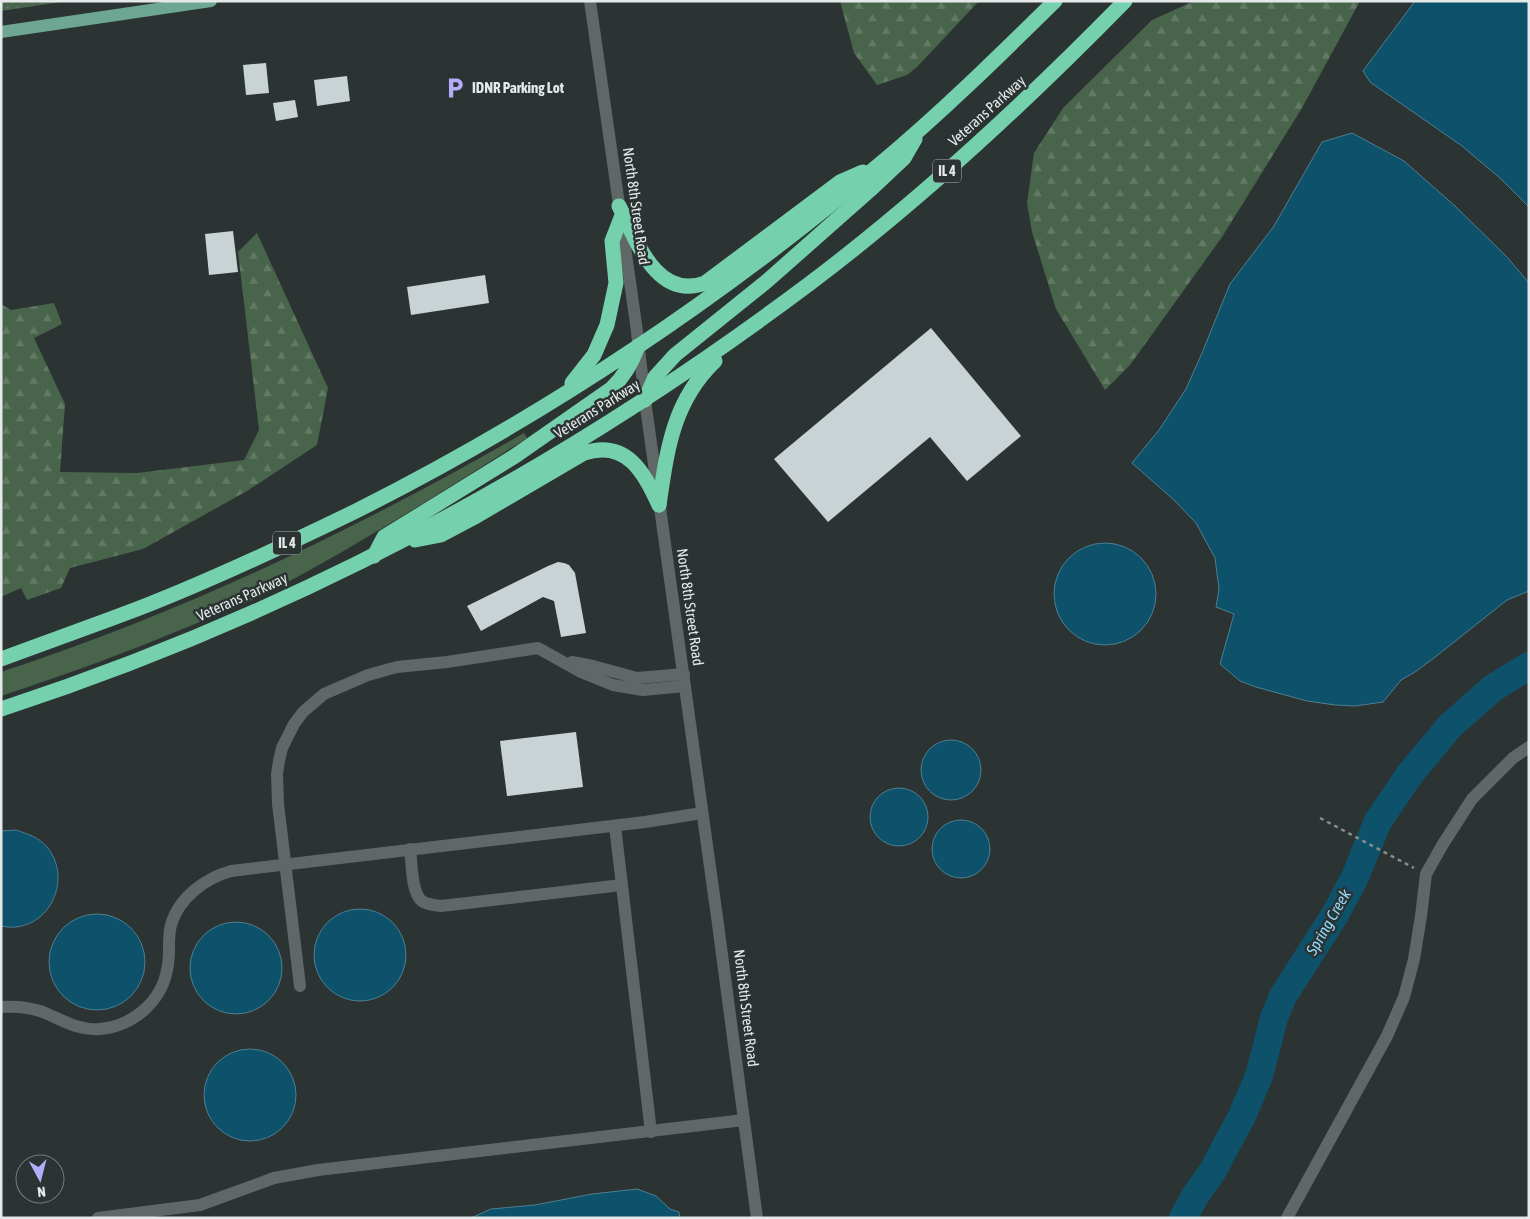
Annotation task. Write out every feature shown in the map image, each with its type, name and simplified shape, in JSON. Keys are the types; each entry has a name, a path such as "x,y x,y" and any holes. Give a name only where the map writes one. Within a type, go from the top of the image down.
{"highway":[{"name":"Veterans Parkway","path":"1,659 138,608 276,549 357,510 419,477 559,398 709,296 795,232 880,164 978,77 1055,1"},
{"name":"Veterans Parkway","path":"1,709 102,674 197,636 278,602 374,556 505,485 645,400 810,284 933,183 1052,75 1125,1"},
{"path":"645,400 655,377 675,355 760,287 870,190 904,158 920,130"},
{"path":"620,212 655,271 669,282 690,287 697,286 705,283 736,261 840,182 880,164"},
{"path":"559,398 584,370 607,326 616,283 612,241 620,212"},
{"path":"659,505 666,455 681,407 701,375 754,324"},
{"path":"374,556 384,537 515,456 610,389 617,383 630,365 638,346"},
{"path":"401,542 441,534 473,518 584,453 594,450 613,451 624,455 632,461 645,475 659,505"}],"main road":[{"path":"1,32 210,1"}],"street":[{"name":"North 8th Street Road","path":"590,1 757,1218"},
{"path":"300,986 277,788 278,760 294,724 324,694 368,675 397,667 447,662 538,648 581,672 613,685 635,690 649,690 684,680"},
{"path":"1287,1218 1386,1036 1404,997 1417,942 1426,874 1472,799 1513,758 1529,746"},
{"path":"1,1007 28,1008 84,1029 107,1028 130,1021 154,1000 163,985 170,955 171,925 177,911 195,889 207,880 231,870 615,826 702,813"},
{"path":"615,826 651,1132"},
{"path":"410,849 415,893 421,900 430,905 441,906 622,885"},
{"path":"98,1218 200,1205 274,1178 318,1170 744,1120"}],"path":[{"path":"1320,818 1414,868"}],"green space":[{"path":"1,1 68,1 1,11"},
{"path":"840,1 979,1 917,67 907,75 877,85 854,53"},
{"path":"1194,1 1360,1 1302,108 1222,237 1130,365 1105,390 1056,309 1032,232 1027,203 1034,153 1063,108 1152,20"},
{"path":"257,233 328,388 317,445 247,491 143,549 70,568 61,588 27,600 21,588 1,598 1,304 11,310 54,303 62,324 34,338 65,404 60,472 137,473 244,460 259,430 238,252"},
{"path":"524,433 527,438 465,478 370,536 273,590 232,609 143,645 1,696 1,672 136,623 268,566 398,502"}],"water":[{"path":"1415,1 1529,1 1529,207 1501,179 1462,146 1370,82 1363,71"},
{"path":"1352,133 1404,161 1455,206 1507,257 1529,283 1529,591 1507,600 1434,658 1401,680 1383,702 1355,706 1307,701 1256,687 1240,681 1220,664 1234,614 1216,607 1219,589 1215,558 1196,523 1174,500 1132,463 1159,430 1186,389 1230,284 1274,226 1322,142"},
{"path":"1105,543 1125,547 1141,558 1152,574 1156,594 1152,614 1141,630 1125,641 1105,645 1085,641 1069,630 1058,614 1054,594 1058,574 1069,558 1085,547"},
{"path":"951,740 967,745 972,749 976,754 981,770 976,786 972,791 967,795 951,800 935,795 930,791 926,786 921,770 926,754 930,749 935,745"},
{"path":"893,788 905,788 920,796 928,811 928,823 920,838 905,846 893,846 878,838 870,823 870,811 878,796"},
{"path":"961,820 972,822 985,833 990,849 988,860 977,873 961,878 950,876 937,865 932,849 934,838 945,825"},
{"path":"16,830 37,838 47,847 55,861 58,875 57,890 43,914 31,923 17,927 1,926 1,831"},
{"path":"360,909 378,912 393,922 403,937 406,955 403,973 393,988 378,998 360,1001 342,998 327,988 317,973 314,955 317,937 327,922 342,912"},
{"path":"97,914 116,917 131,928 142,943 145,962 142,981 131,996 116,1007 97,1010 78,1007 63,996 52,981 49,962 52,943 63,928 78,917"},
{"path":"236,922 254,925 269,935 279,950 282,968 279,986 269,1001 254,1011 236,1014 218,1011 203,1001 193,986 190,968 193,950 203,935 218,925"},
{"path":"250,1049 268,1052 283,1062 293,1077 296,1095 293,1113 283,1128 268,1138 250,1141 232,1138 217,1128 207,1113 204,1095 207,1077 217,1062 232,1052"},
{"path":"637,1189 656,1196 670,1209 679,1212 680,1218 471,1218 491,1209 535,1205 592,1194"}],"building":[{"path":"266,63 269,93 246,95 243,65"},
{"path":"347,76 350,101 317,106 314,80"},
{"path":"295,100 298,117 276,121 273,103"},
{"path":"233,231 238,272 209,275 205,234"},
{"path":"485,275 489,303 411,315 407,287"},
{"path":"931,328 1021,436 967,481 930,437 828,522 774,459"},
{"path":"558,562 569,565 575,573 586,633 561,637 554,601 543,597 481,631 467,606"},
{"path":"576,732 583,787 507,796 500,741"}],"waterway":[{"name":"Spring Creek","path":"1183,1218 1195,1196 1212,1172 1242,1116 1259,1076 1274,1018 1283,996 1336,913 1355,877 1378,821 1410,774 1450,726 1493,688 1529,666"}],"place":[{"name":"IDNR Parking Lot","path":"455,88"}]}
